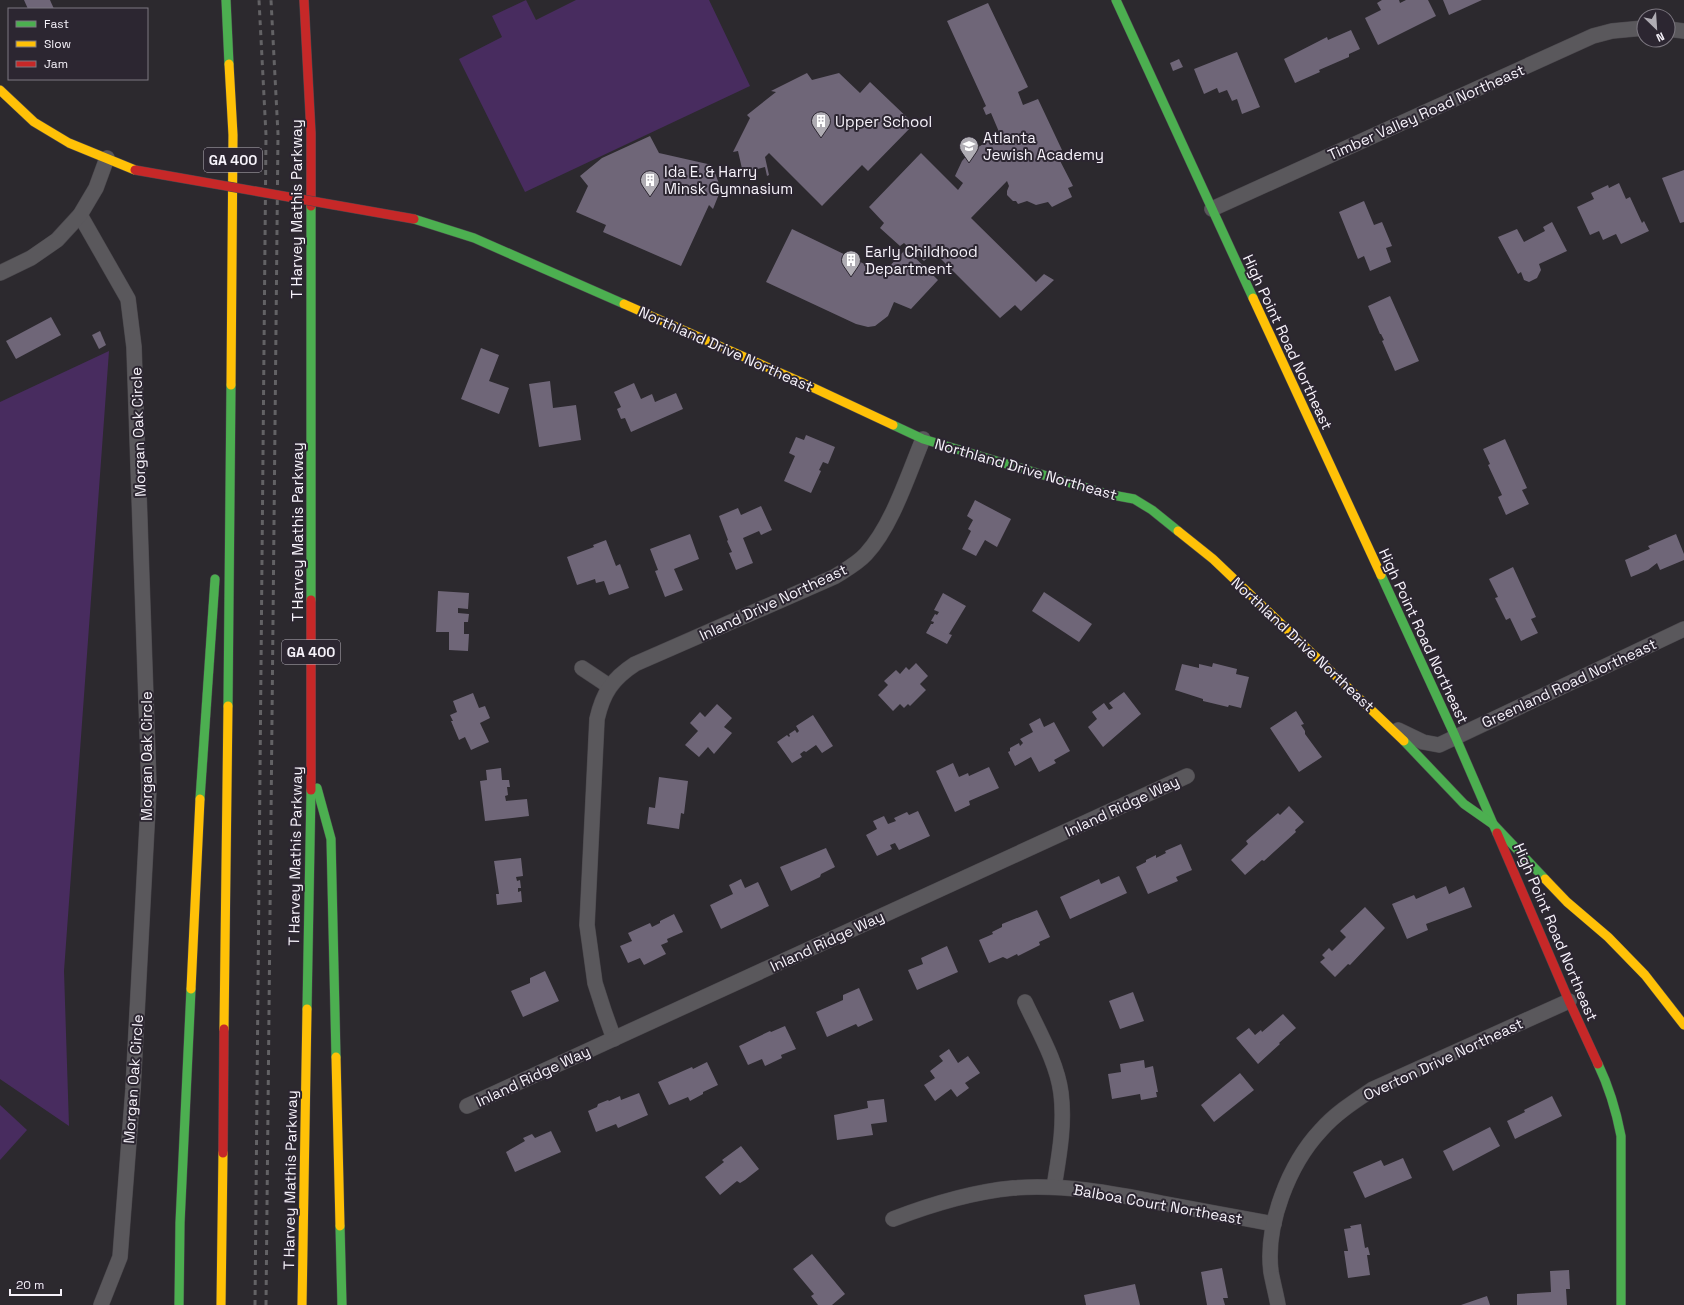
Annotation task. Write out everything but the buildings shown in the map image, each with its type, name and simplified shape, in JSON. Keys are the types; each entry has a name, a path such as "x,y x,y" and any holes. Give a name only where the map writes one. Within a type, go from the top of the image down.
{"main road":[{"name":"GA 400","path":"221,1305 233,135 226,0"},
{"name":"T Harvey Mathis Parkway","path":"302,1305 311,764 311,140 304,0"},
{"name":"High Point Road Northeast","path":"1116,0 1455,736 1569,1001 1608,1085 1616,1110 1621,1136 1621,1305"},
{"name":"Northland Drive Northeast","path":"0,90 34,122 69,143 134,170 414,219 481,241 801,382 923,439 1107,494 1134,499 1152,510 1213,559 1392,727 1464,804 1494,825 1567,902 1608,937 1645,974 1684,1025"},
{"path":"221,487 231,320"},
{"path":"178,1305 180,1223 198,837 216,566"},
{"path":"311,764 331,839 342,1305"}],"street":[{"name":"Timber Valley Road Northeast","path":"1212,209 1593,36 1636,27"},
{"path":"0,273 31,258 57,240 80,215 96,188 107,158"},
{"name":"Morgan Oak Circle","path":"80,215 128,299 134,347 149,788 134,1089 120,1257 101,1305"},
{"name":"Inland Drive Northeast","path":"614,1039 595,983 587,925 597,720 601,703 609,686 620,674 635,664 834,577 852,566 866,554 885,529 923,439"},
{"name":"Greenland Road Northeast","path":"1455,736 1684,629"},
{"path":"582,668 609,686"},
{"name":"Northland Drive Northeast","path":"1392,727 1423,742 1439,745 1455,736"},
{"name":"Inland Ridge Way","path":"467,1106 1187,776"},
{"name":"Overton Drive Northeast","path":"1278,1305 1271,1271 1271,1248 1274,1224 1283,1192 1299,1159 1321,1130 1348,1105 1374,1089 1569,1001"},
{"path":"1025,1002 1051,1059 1061,1092 1062,1137 1054,1187"},
{"name":"Balboa Court Northeast","path":"893,1219 932,1204 970,1195 1014,1188 1054,1187 1108,1192 1274,1224"}],"shaded area":[{"path":"526,0 536,20 576,0 709,0 750,86 525,192 459,59 502,37 492,16"},
{"path":"109,351 64,971 69,1126 0,1079 0,402"},
{"path":"0,1105 27,1130 0,1160"}],"railway":[{"path":"255,1305 266,135 259,0"},
{"path":"266,1305 278,134 271,0"}],"traffic: fast":[{"path":"226,0 229,64"},
{"path":"1116,0 1253,298"},
{"path":"311,206 311,600"},
{"path":"414,219 474,238 624,304"},
{"path":"228,706 231,385"},
{"path":"893,425 923,439 1107,494 1134,499 1152,510 1178,531"},
{"path":"1381,575 1455,736 1497,833"},
{"path":"200,799 215,579"},
{"path":"1404,741 1464,804 1494,825 1545,879"},
{"path":"317,788 331,839 336,1057"},
{"path":"307,1009 311,790"},
{"path":"179,1305 180,1223 191,989"},
{"path":"1598,1064 1612,1099 1621,1136 1621,1305"},
{"path":"340,1226 342,1305"}],"traffic: slow":[{"path":"229,64 233,135 231,385"},
{"path":"0,90 34,122 69,143 135,170"},
{"path":"1253,298 1381,575"},
{"path":"624,304 801,382 893,425"},
{"path":"1178,531 1213,559 1404,741"},
{"path":"224,1029 228,706"},
{"path":"191,989 200,799"},
{"path":"1545,879 1567,902 1608,937 1645,975 1684,1025"},
{"path":"302,1305 307,1009"},
{"path":"336,1057 340,1226"},
{"path":"221,1305 223,1153"}],"traffic: jam":[{"path":"304,0 311,133 311,206"},
{"path":"135,170 414,219"},
{"path":"311,600 311,790"},
{"path":"1497,833 1569,1001 1598,1064"},
{"path":"223,1153 224,1029"}],"place":[{"name":"Upper School","path":"821,138"},
{"name":"Atlanta Jewish Academy","path":"969,163"},
{"name":"Ida E. & Harry Minsk Gymnasium","path":"650,197"},
{"name":"Early Childhood Department","path":"851,277"}]}
